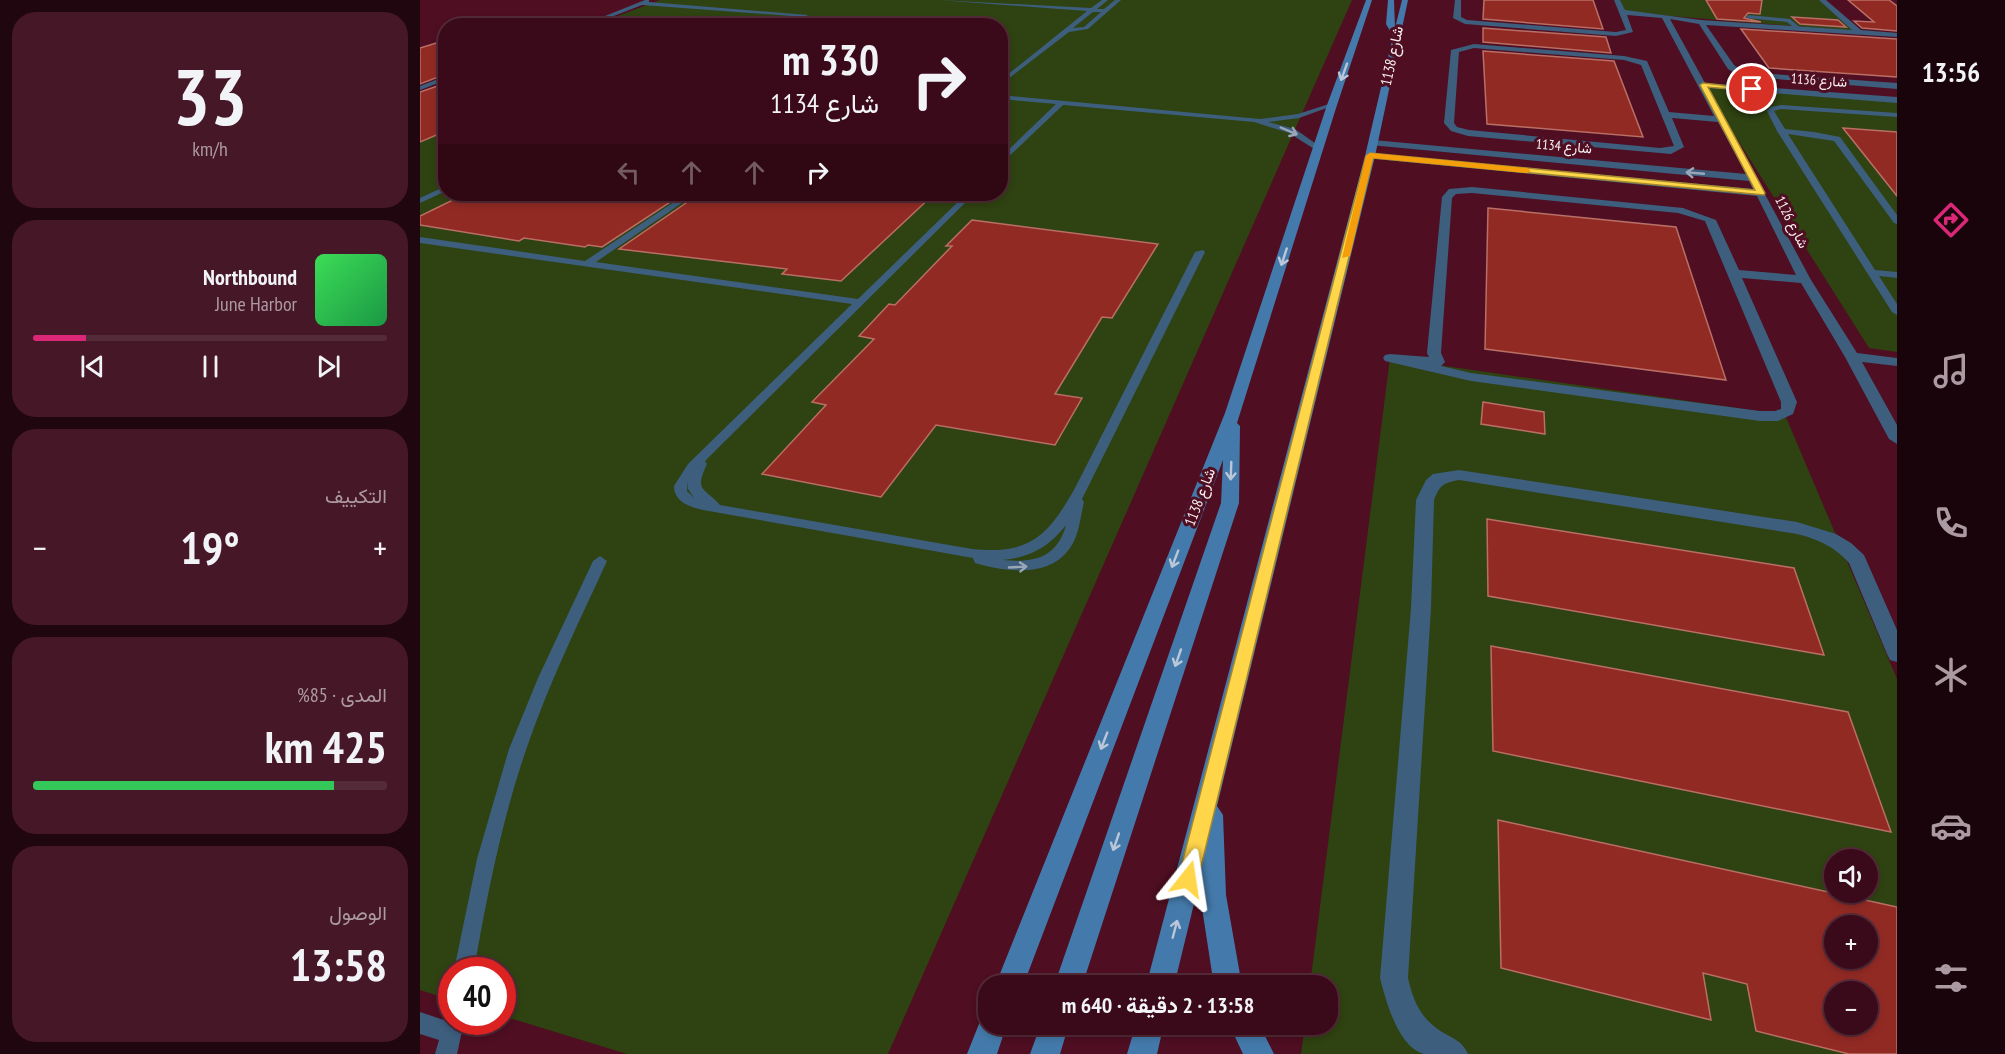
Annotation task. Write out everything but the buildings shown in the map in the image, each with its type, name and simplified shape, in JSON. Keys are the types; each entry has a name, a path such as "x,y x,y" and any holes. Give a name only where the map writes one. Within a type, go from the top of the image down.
{"street":[{"path":"1391,0 1390,24 1395,38"},
{"name":"شارع 1138","path":"1163,975 1372,149 1405,0"},
{"path":"1458,0 1457,18 1462,21 1616,34 1629,32 1617,0"},
{"path":"1822,0 1860,33"},
{"name":"شارع 1138","path":"1013,975 1233,413 1364,6"},
{"path":"1621,12 1701,22 1897,35"},
{"name":"شارع 1126","path":"1665,16 1761,193 1804,280 1852,357 1897,439"},
{"path":"1701,22 1731,67 1742,74 1897,86"},
{"path":"1474,46 1636,60 1645,64 1666,115 1679,147 1671,151 1458,131 1449,123 1455,50 1474,46"},
{"path":"1846,83 1859,97"},
{"name":"شارع 1136","path":"1703,85 1897,100"},
{"path":"1666,115 1721,119"},
{"name":"شارع 1134","path":"1372,149 1753,178"},
{"name":"شارع 1134","path":"1372,149 1761,193"},
{"path":"1472,190 1697,214 1712,222 1734,273 1789,402 1790,408 1785,415 1760,416 1483,379 1390,358 1438,362 1434,353 1442,250 1447,197 1453,191 1472,190"},
{"path":"1734,273 1804,280"},
{"path":"1852,357 1897,362"},
{"path":"1072,975 1230,503 1233,413"},
{"path":"1453,1054 1425,1039 1408,1022 1400,1005 1394,978 1421,608 1425,500 1432,484 1447,476 1459,475 1797,528 1830,537 1857,560 1897,654"},
{"path":"1210,793 1213,895 1226,975"},
{"path":"982,1054 989,1035"},
{"path":"1045,1054 1051,1035"},
{"path":"1142,1054 1147,1035"},
{"path":"1249,1035 1259,1054"}],"lane":[{"path":"602,18 649,0"},
{"path":"689,7 706,0"},
{"path":"698,7 716,0"},
{"path":"941,0 1094,9"},
{"path":"987,0 1106,10"},
{"path":"1008,77 1105,0"},
{"path":"1068,30 1086,28 1118,0"},
{"path":"640,3 805,15"},
{"path":"1748,17 1788,20 1799,29"},
{"path":"420,87 438,81"},
{"path":"1008,98 1255,120 1299,116 1332,105"},
{"path":"1008,155 1062,102"},
{"path":"1897,115 1773,108 1770,111 1897,312"},
{"path":"1255,120 1292,131 1318,150"},
{"path":"1781,131 1837,139 1897,221"},
{"path":"420,201 438,192"},
{"path":"588,264 682,201"},
{"path":"963,201 683,477 679,487 681,496 690,503 962,552 1006,567 1024,567 1042,562 1057,554 1066,543 1081,486 1200,252"},
{"path":"420,240 860,302"},
{"path":"1872,273 1897,275"},
{"path":"467,957 493,827 518,748 546,678 600,561"},
{"path":"420,1023 451,1036"}],"green space":[{"path":"660,0 1352,0 888,1054 627,1054 516,1020 516,957 438,957 438,996 420,990 420,93 438,86 438,201 1008,201 1008,18 612,18"},
{"path":"1616,0 1824,0 1855,31 1621,12"},
{"path":"1703,85 1897,100 1897,352 1869,348"},
{"path":"1390,358 1785,415 1897,679 1897,1054 1301,1054 1304,1035 1338,1035 1338,975 1311,975"}],"slow traffic":[{"path":"1345,256 1370,156 1527,171"}],"route":[{"path":"1188,879 1370,156 1761,193 1703,85 1752,89"}]}
